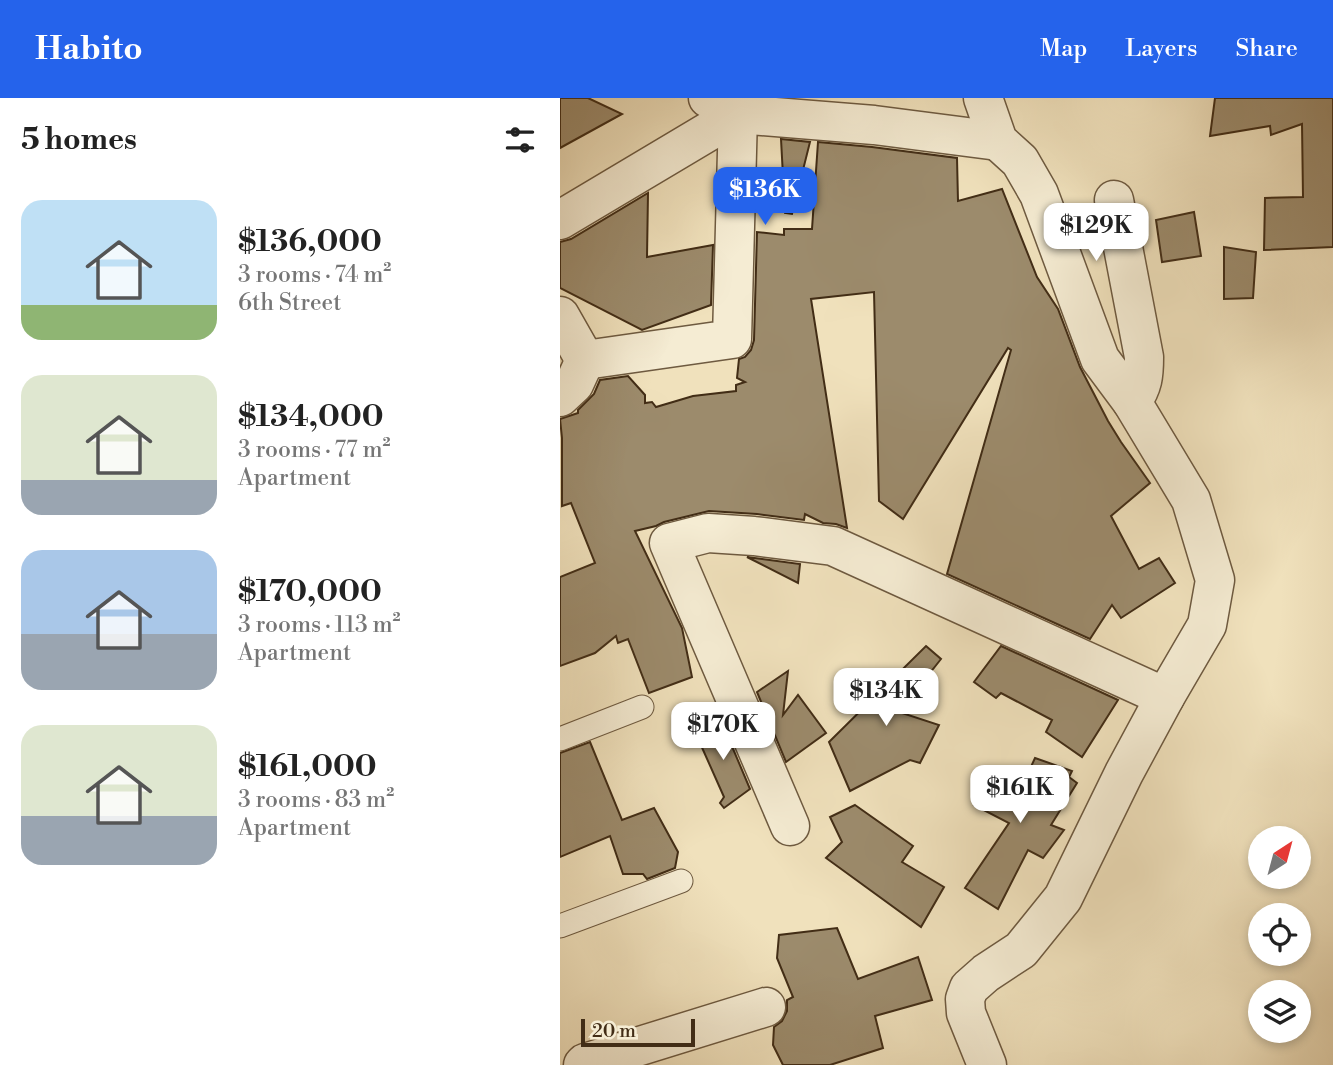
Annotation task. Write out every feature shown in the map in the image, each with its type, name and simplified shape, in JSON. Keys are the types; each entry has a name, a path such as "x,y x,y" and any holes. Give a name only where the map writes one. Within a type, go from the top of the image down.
{"street":[{"path":"983,98 998,141 1020,161 1039,194 1100,359 1132,401 1191,500 1215,580 1208,625 1165,696 1063,898 1021,950 969,988 965,999 966,1013 987,1065"},
{"path":"560,220 723,106 869,111 998,141"},
{"path":"585,360 732,339 723,106"},
{"path":"1114,200 1144,357 1144,376 1140,391 1132,401"},
{"path":"560,316 585,360"},
{"path":"560,397 574,384 585,360"},
{"path":"790,826 669,543 708,533 833,546 1165,696"},
{"path":"583,1065 766,1007"}],"lane":[{"path":"560,739 642,707"},
{"path":"560,926 681,881"}],"building":[{"path":"560,98 588,98 622,114 560,148"},
{"path":"1215,98 1333,98 1333,247 1264,250 1265,198 1303,197 1302,124 1271,135 1270,126 1210,136"},
{"path":"781,139 810,142 792,214 785,213"},
{"path":"818,142 957,158 958,201 1002,189 1037,277 1058,309 1080,367 1108,421 1150,483 1111,516 1139,569 1159,558 1175,583 1121,618 1112,605 1090,639 947,574 1011,350 1008,348 903,519 879,501 874,292 811,299 847,528 823,523 805,514 804,520 709,511 635,531 682,628 692,677 649,693 628,639 618,643 616,636 595,653 560,666 560,577 595,563 571,503 562,506 560,419 578,413 594,394 600,380 628,376 645,395 645,403 652,402 656,407 693,396 736,391 736,385 745,382 737,378 739,359 751,350 754,340 757,232 784,235 784,229 812,229"},
{"path":"648,193 647,257 713,245 711,305 642,330 560,288 560,242 571,239"},
{"path":"1194,212 1201,256 1162,262 1156,220"},
{"path":"1224,247 1256,252 1253,298 1224,299"},
{"path":"747,557 800,564 798,583"},
{"path":"926,646 941,659 899,712 939,725 920,763 910,760 850,791 829,742"},
{"path":"1001,646 1118,700 1082,757 1046,732 1052,720 1001,693 996,698 974,682"},
{"path":"788,671 783,715 798,695 826,733 786,762 757,692"},
{"path":"720,718 750,789 724,808 720,803 724,797 696,734"},
{"path":"590,742 622,820 654,808 678,852 675,868 647,879 643,874 623,874 610,836 560,857 560,753"},
{"path":"1035,758 1072,771 1069,777 1077,783 1051,825 1064,830 1043,858 1028,850 998,909 965,888 1009,823 974,805 991,772 1019,793"},
{"path":"855,805 913,846 902,862 944,887 921,927 826,858 842,842 830,817"},
{"path":"837,928 858,979 918,957 932,1000 875,1016 883,1048 830,1065 783,1065 773,1045 774,1027 782,1021 787,1011 787,1000 793,997 777,958 779,935"}]}
